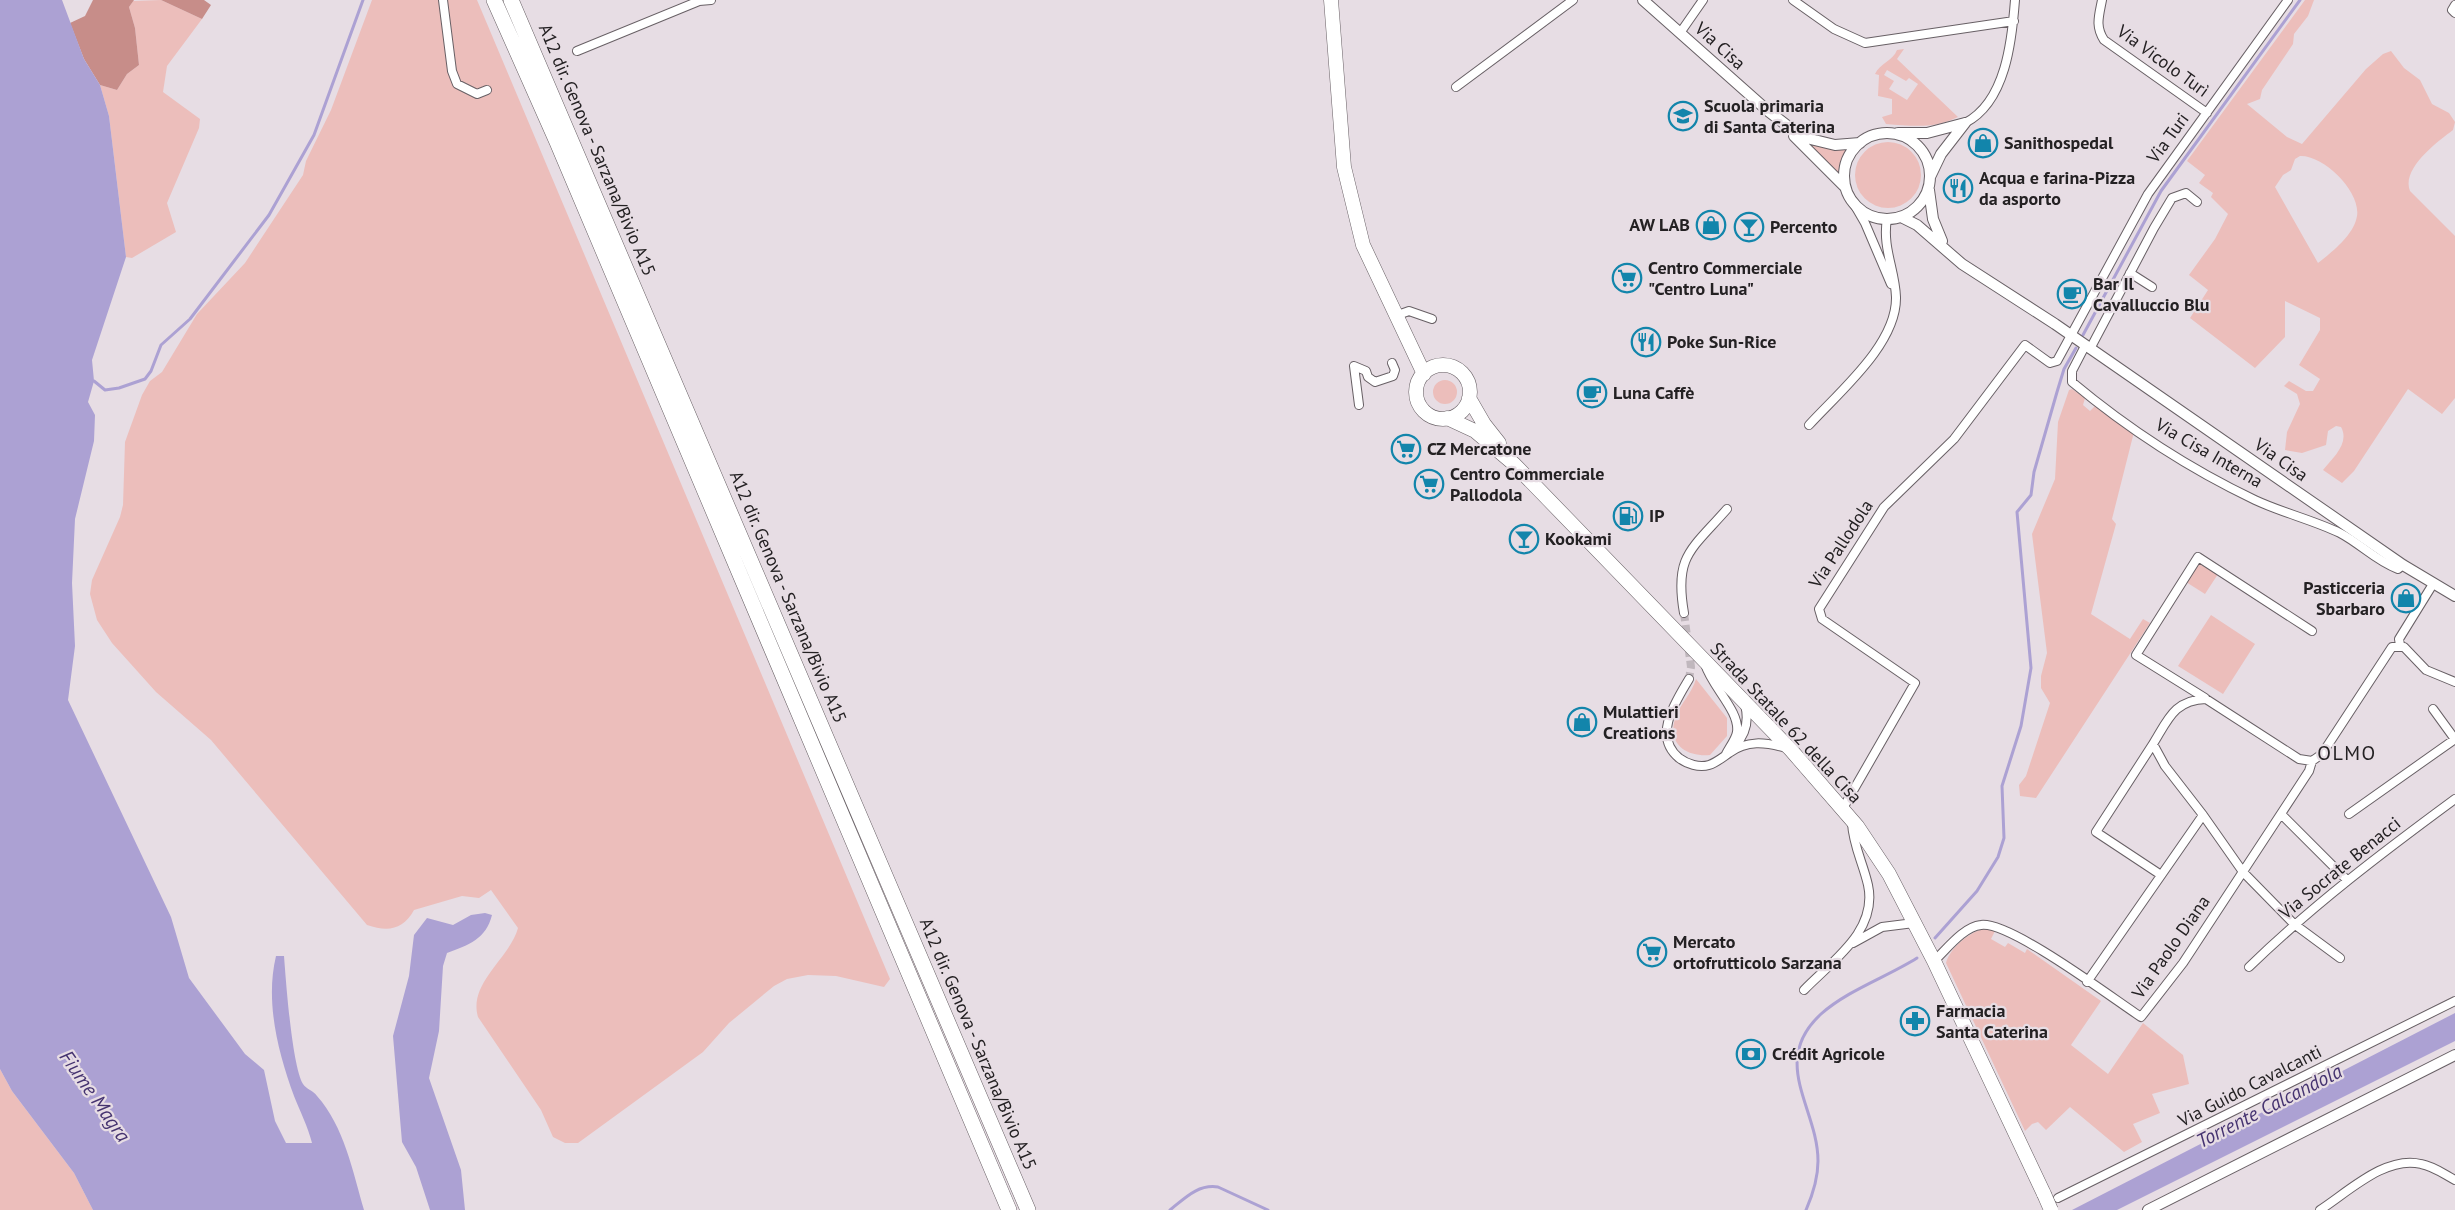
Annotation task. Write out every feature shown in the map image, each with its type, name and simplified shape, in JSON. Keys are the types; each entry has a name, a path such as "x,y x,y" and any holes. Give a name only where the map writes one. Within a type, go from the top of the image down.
{"highway":[{"path":"494,0 557,142 1009,1210"},
{"name":"A12 dir. Genova - Sarzana/Bivio A15","path":"511,0 1028,1210"}],"main road":[{"name":"Strada Statale 62 della Cisa","path":"1331,0 1344,167 1363,245 1424,374 1417,386 1420,406 1432,416 1447,418 1476,431 1514,464 1791,750 1852,820 1889,874 1934,961 2044,1194 2054,1204"},
{"name":"Strada Statale 62 della Cisa","path":"1395,316 1419,348 1464,375 1469,386 1469,398 1484,424 1514,464"},
{"path":"1424,374 1434,367 1447,366"},
{"path":"1447,418 1464,409 1469,398"}],"street":[{"path":"443,0 452,71 457,84 477,94 487,90"},
{"path":"577,51 699,2 711,0"},
{"path":"1456,87 1573,0"},
{"name":"Via Cisa","path":"1643,0 1774,117 1845,186"},
{"path":"1680,33 1703,0"},
{"path":"1793,0 1834,29 1865,43 2014,21"},
{"path":"1854,204 1869,215 1887,219 1901,217 1922,202 1941,154 1965,123 1984,108 1997,84 2008,55 2015,0"},
{"name":"Via Vicolo Turì","path":"2102,0 2097,20 2098,31 2104,40 2207,113"},
{"name":"Via Turi","path":"2071,336 2148,194 2288,0"},
{"path":"2455,5 2452,10 2455,13"},
{"name":"Via Cisa","path":"1774,117 1802,137 1811,140 1835,145 1860,142"},
{"path":"1896,295 1879,252 1845,186 1846,162 1860,142 1869,137 1889,133 1927,133 1965,123"},
{"path":"1889,133 1908,139 1922,152 1929,180"},
{"name":"Via Cisa","path":"1929,180 1929,202 1936,232 1962,264"},
{"path":"2087,348 2172,198 2186,193 2197,202"},
{"name":"Via Cisa","path":"1901,217 1917,225 1962,264 2071,336 2403,565 2455,596"},
{"path":"1809,425 1881,346 1896,311 1894,280 1886,252 1887,219"},
{"path":"2130,273 2152,287"},
{"path":"1395,316 1409,310 1432,319"},
{"name":"Via Pallodola","path":"1842,810 1915,683 1822,619 1819,609 1884,507 1954,439 2025,345 2050,363 2057,361 2071,336"},
{"name":"Via Cisa Interna","path":"2087,348 2072,371 2072,382 2162,447 2211,478 2257,501 2339,533 2384,564 2398,569 2403,565"},
{"path":"1359,405 1354,366 1366,371 1368,377 1376,382 1393,376 1395,370 1392,363"},
{"path":"1684,614 1680,579 1686,554 1727,509"},
{"path":"2312,631 2198,557 2136,655 2299,759 2312,760"},
{"name":"Via Paolo Diana","path":"1934,961 1963,933 1979,925 1992,925 2026,942 2140,1017 2183,963 2309,771 2312,760 2322,754 2388,651 2400,645 2399,639 2433,584"},
{"path":"2400,645 2410,651 2426,669 2455,682"},
{"path":"1704,660 1710,680 1735,715 1737,732 1726,754"},
{"path":"1689,679 1671,711 1667,727 1673,753 1683,761 1695,766 1709,765 1746,744 1774,744 1791,750"},
{"path":"2161,875 2096,832 2181,704 2192,699 2206,699"},
{"path":"1726,754 1744,733 1747,714 1743,700"},
{"name":"Via Socrate Benacci","path":"2349,814 2454,738 2433,709"},
{"path":"2153,744 2165,766 2204,815 2243,872 2294,924 2340,958"},
{"name":"Via Socrate Benacci","path":"2249,967 2294,924 2347,880 2455,799"},
{"path":"2281,814 2347,880"},
{"path":"2087,982 2204,815"},
{"path":"1852,820 1853,841 1868,884 1870,907 1852,943"},
{"path":"1804,990 1852,943 1882,927 1914,923"},
{"name":"Via Guido Cavalcanti","path":"2054,1204 2455,1000"},
{"path":"2148,1210 2455,1055"},
{"path":"2320,1210 2383,1169 2400,1162 2420,1163 2455,1180"}],"shaded area":[{"path":"93,0 134,0 129,7 135,28 139,65 127,74 117,90 100,85 84,59 70,23 85,16"},
{"path":"161,0 202,19 167,66 163,92 200,119 199,128 167,203 176,232 132,258 126,257 109,116 100,85 117,90 127,74 139,65 135,28 129,7 133,1"},
{"path":"161,0 204,0 211,5 202,19"},
{"path":"372,0 477,0 890,979 884,987 836,976 808,975 787,979 774,986 729,1023 703,1052 578,1143 565,1143 553,1137 541,1110 478,1017 479,993 491,971 514,939 518,928 491,890 479,898 462,896 414,910 405,922 394,928 367,925 211,740 156,692 112,643 97,620 90,594 92,580 120,517 123,505 125,442 142,395 150,381 162,372 197,314 245,263 303,175 306,161 331,110"},
{"path":"2305,0 2314,0 2308,16 2294,34 2293,44 2262,90 2260,99 2247,104 2287,137 2302,144 2366,69 2383,54 2391,51 2404,68 2420,80 2432,104 2449,113 2455,122 2453,130 2415,165 2409,183 2410,191 2455,236 2455,398 2442,414 2408,389 2354,471 2342,483 2323,470 2342,444 2341,427 2336,426 2328,431 2326,445 2302,453 2285,450 2287,432 2300,404 2297,394 2284,386 2289,381 2306,391 2313,391 2320,379 2299,365 2320,330 2320,318 2285,301 2285,337 2255,368 2190,318 2208,290 2189,275 2215,239 2228,214 2211,197 2213,193 2199,183 2205,175 2187,161","holes":["2300,156 2310,157 2330,168 2339,177 2347,186 2357,206 2357,216 2352,230 2330,254 2318,263 2275,187 2283,175 2291,170 2295,159"]},
{"path":"1904,49 1897,59 1958,117 1932,125 1886,124 1882,117 1892,114 1892,99 1878,96 1879,75 1875,74 1897,50","holes":["1887,70 1906,81 1909,78 1918,84 1907,100 1889,89 1894,81 1884,75"]},
{"path":"1803,140 1849,145 1843,158 1840,176"},
{"path":"1881,142 1895,142 1907,147 1916,156 1921,175 1919,188 1912,199 1895,208 1881,208 1869,203 1860,194 1855,182 1855,168 1860,156 1869,147"},
{"path":"1445,380 1450,381 1456,387 1456,397 1450,403 1445,404 1440,403 1434,397 1433,392 1434,387 1440,381"},
{"path":"2072,389 2085,398 2083,405 2090,411 2095,406 2134,432 2112,519 2116,524 2091,614 2130,639 2143,619 2150,623 2036,798 2020,796 2019,785 2026,776 2050,703 2041,688 2041,676 2047,653 2032,534 2055,479 2058,422 2069,390"},
{"path":"2199,564 2218,574 2205,594 2186,582"},
{"path":"2211,615 2255,644 2223,694 2178,666"},
{"path":"1696,679 1727,718 1727,736 1710,755 1693,754 1686,751 1676,741 1674,734 1676,716"},
{"path":"1983,929 1995,931 1991,939 2005,947 2008,943 2025,953 2027,949 2101,1001 2071,1045 2108,1074 2143,1023 2183,1055 2189,1084 2152,1094 2160,1113 2133,1124 2142,1142 2124,1152 2070,1107 2046,1130 2038,1122 2025,1131 1946,963 1951,952 1960,942"},
{"path":"0,1069 12,1091 74,1173 93,1210 0,1210"}],"water":[{"name":"Fiume Magra","path":"0,0 62,0 84,59 100,85 109,116 126,257 92,360 94,381 88,402 95,415 94,441 75,519 72,583 75,646 68,700 171,917 189,978 245,1054 264,1070 275,1121 286,1143 312,1143 288,1079 275,1027 273,973 276,956 284,956 290,1023 299,1074 303,1084 316,1094 326,1108 341,1135 364,1210 93,1210 74,1173 12,1091 0,1069"},
{"path":"485,913 492,915 486,930 476,940 447,953 443,966 439,1031 429,1078 461,1170 465,1210 430,1210 416,1167 402,1142 393,1036 409,976 414,935 427,918 453,925 471,915"},
{"path":"2455,1013 2455,1041 2117,1210 2072,1210"}],"waterway":[{"path":"94,381 105,390 145,379 151,371 161,345 190,319 269,215 314,135 363,0"},
{"path":"2083,335 2161,191 2300,0"},
{"path":"1935,938 1977,891 1998,857 2004,838 2002,786 2021,726 2031,668 2017,512 2031,495 2034,472 2064,369 2076,348"},
{"path":"1806,1210 1815,1186 1818,1161 1816,1141 1797,1068 1799,1050 1806,1032 1832,1005 1917,958"},
{"path":"1170,1210 1192,1193 1211,1187 1218,1187 1268,1210"}],"tunnel":[{"path":"1684,613 1691,667 1689,679"}],"place":[{"name":"Scuola primaria di Santa Caterina","path":"1683,116"},
{"name":"Sanithospedal","path":"1983,143"},
{"name":"Acqua e farina-Pizza da asporto","path":"1958,188"},
{"name":"AW LAB","path":"1711,225"},
{"name":"Percento","path":"1749,227"},
{"name":"Centro Commerciale \"Centro Luna\"","path":"1627,278"},
{"name":"Bar Il Cavalluccio Blu","path":"2072,294"},
{"name":"Poke Sun-Rice","path":"1646,342"},
{"name":"Luna Caffè","path":"1592,393"},
{"name":"CZ Mercatone","path":"1406,449"},
{"name":"Centro Commerciale Pallodola","path":"1429,484"},
{"name":"IP","path":"1628,516"},
{"name":"Kookami","path":"1524,539"},
{"name":"Pasticceria Sbarbaro","path":"2406,598"},
{"name":"Mulattieri Creations","path":"1582,722"},
{"name":"Mercato ortofrutticolo Sarzana","path":"1652,952"},
{"name":"Farmacia Santa Caterina","path":"1915,1021"},
{"name":"Crédit Agricole","path":"1751,1054"}],"district":[{"name":"OLMO","path":"2347,753"}],"water label":[{"name":"Torrente Calcandola","path":"2269,1106"}]}
